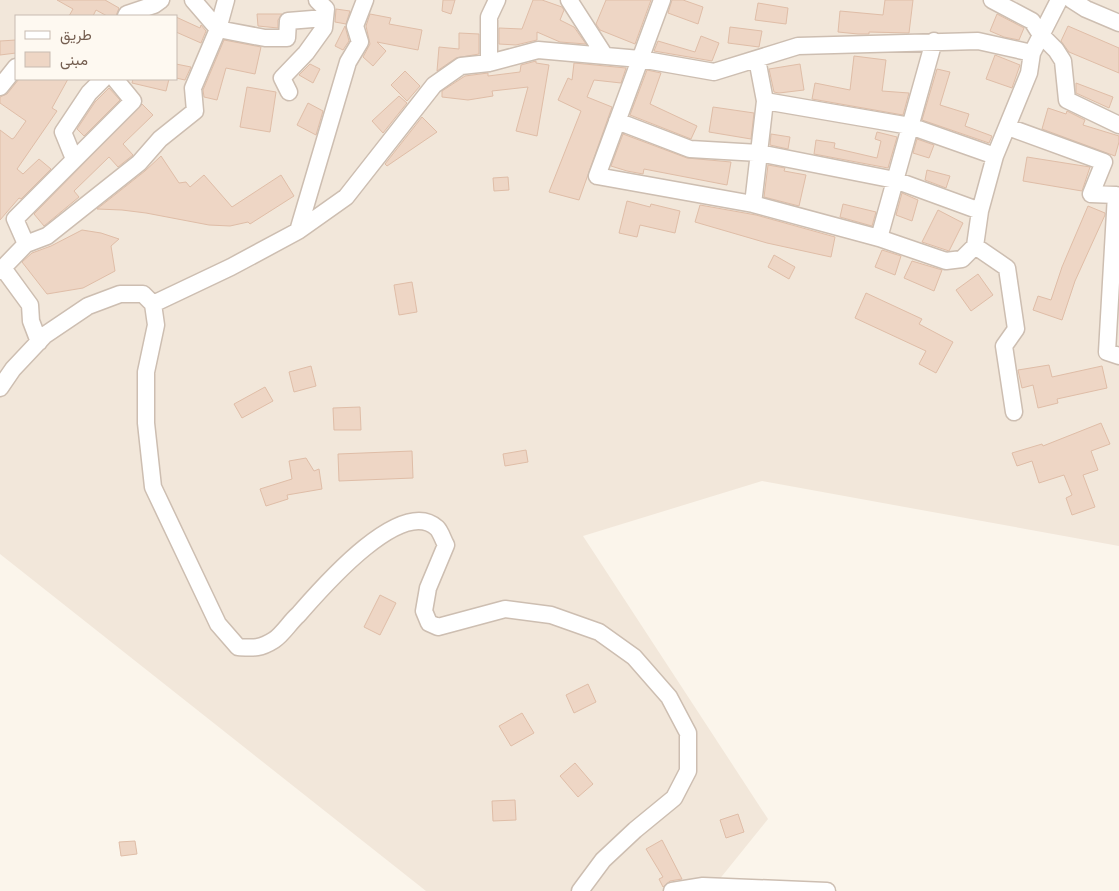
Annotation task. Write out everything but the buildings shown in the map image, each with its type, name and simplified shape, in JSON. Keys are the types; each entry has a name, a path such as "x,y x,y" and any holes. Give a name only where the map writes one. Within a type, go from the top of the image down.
{"street":[{"path":"126,15 154,5 161,0"},
{"path":"193,0 218,29 265,38 287,38 288,20 325,18"},
{"path":"39,342 31,321 30,305 1,269 26,244 47,236 139,164 160,139 195,111 192,88 218,29 226,0"},
{"path":"289,92 282,78 306,52 324,28 326,9 317,0"},
{"path":"298,231 348,62 360,42 355,26 365,0"},
{"path":"489,63 489,17 497,0"},
{"path":"569,0 604,56"},
{"path":"662,0 597,176 753,204 879,238 946,260 962,259 975,246 980,211 995,156 1029,73 1032,53 1041,35 1070,0 1119,23"},
{"path":"992,0 1032,21 1041,35 1056,50 1063,61 1068,100 1119,125"},
{"path":"879,238 934,41"},
{"path":"153,304 231,267 298,231 346,197 434,85 462,66 489,63 538,50 640,59 714,72 798,46 978,41 1032,53"},
{"path":"753,204 765,101 757,59"},
{"path":"0,86 15,68"},
{"path":"74,159 63,132 89,93 102,80"},
{"path":"26,244 15,218 132,101 116,80"},
{"path":"765,101 910,126 995,156"},
{"path":"617,121 690,149 760,152 895,180 980,211"},
{"path":"1008,127 1104,162 1090,194 1118,195 1116,257 1107,352 1119,356"},
{"path":"975,246 1007,268 1016,328 1004,346 1014,412"},
{"path":"0,388 13,369 45,336 88,306 120,294 143,294 153,304 156,325 146,372 146,423 153,487 218,624 238,648 258,648 275,639 344,565 378,537 405,522 426,521 438,529 446,545 428,588 424,611 429,623 438,627 505,609 551,615 599,632 634,657 669,696 688,733 688,771 674,798 635,830 604,860 580,891"},
{"path":"672,891 703,886 827,891"}],"shaded area":[{"path":"0,0 1119,0 1119,546 762,481 583,536 768,819 710,891 426,891 0,554"}]}
